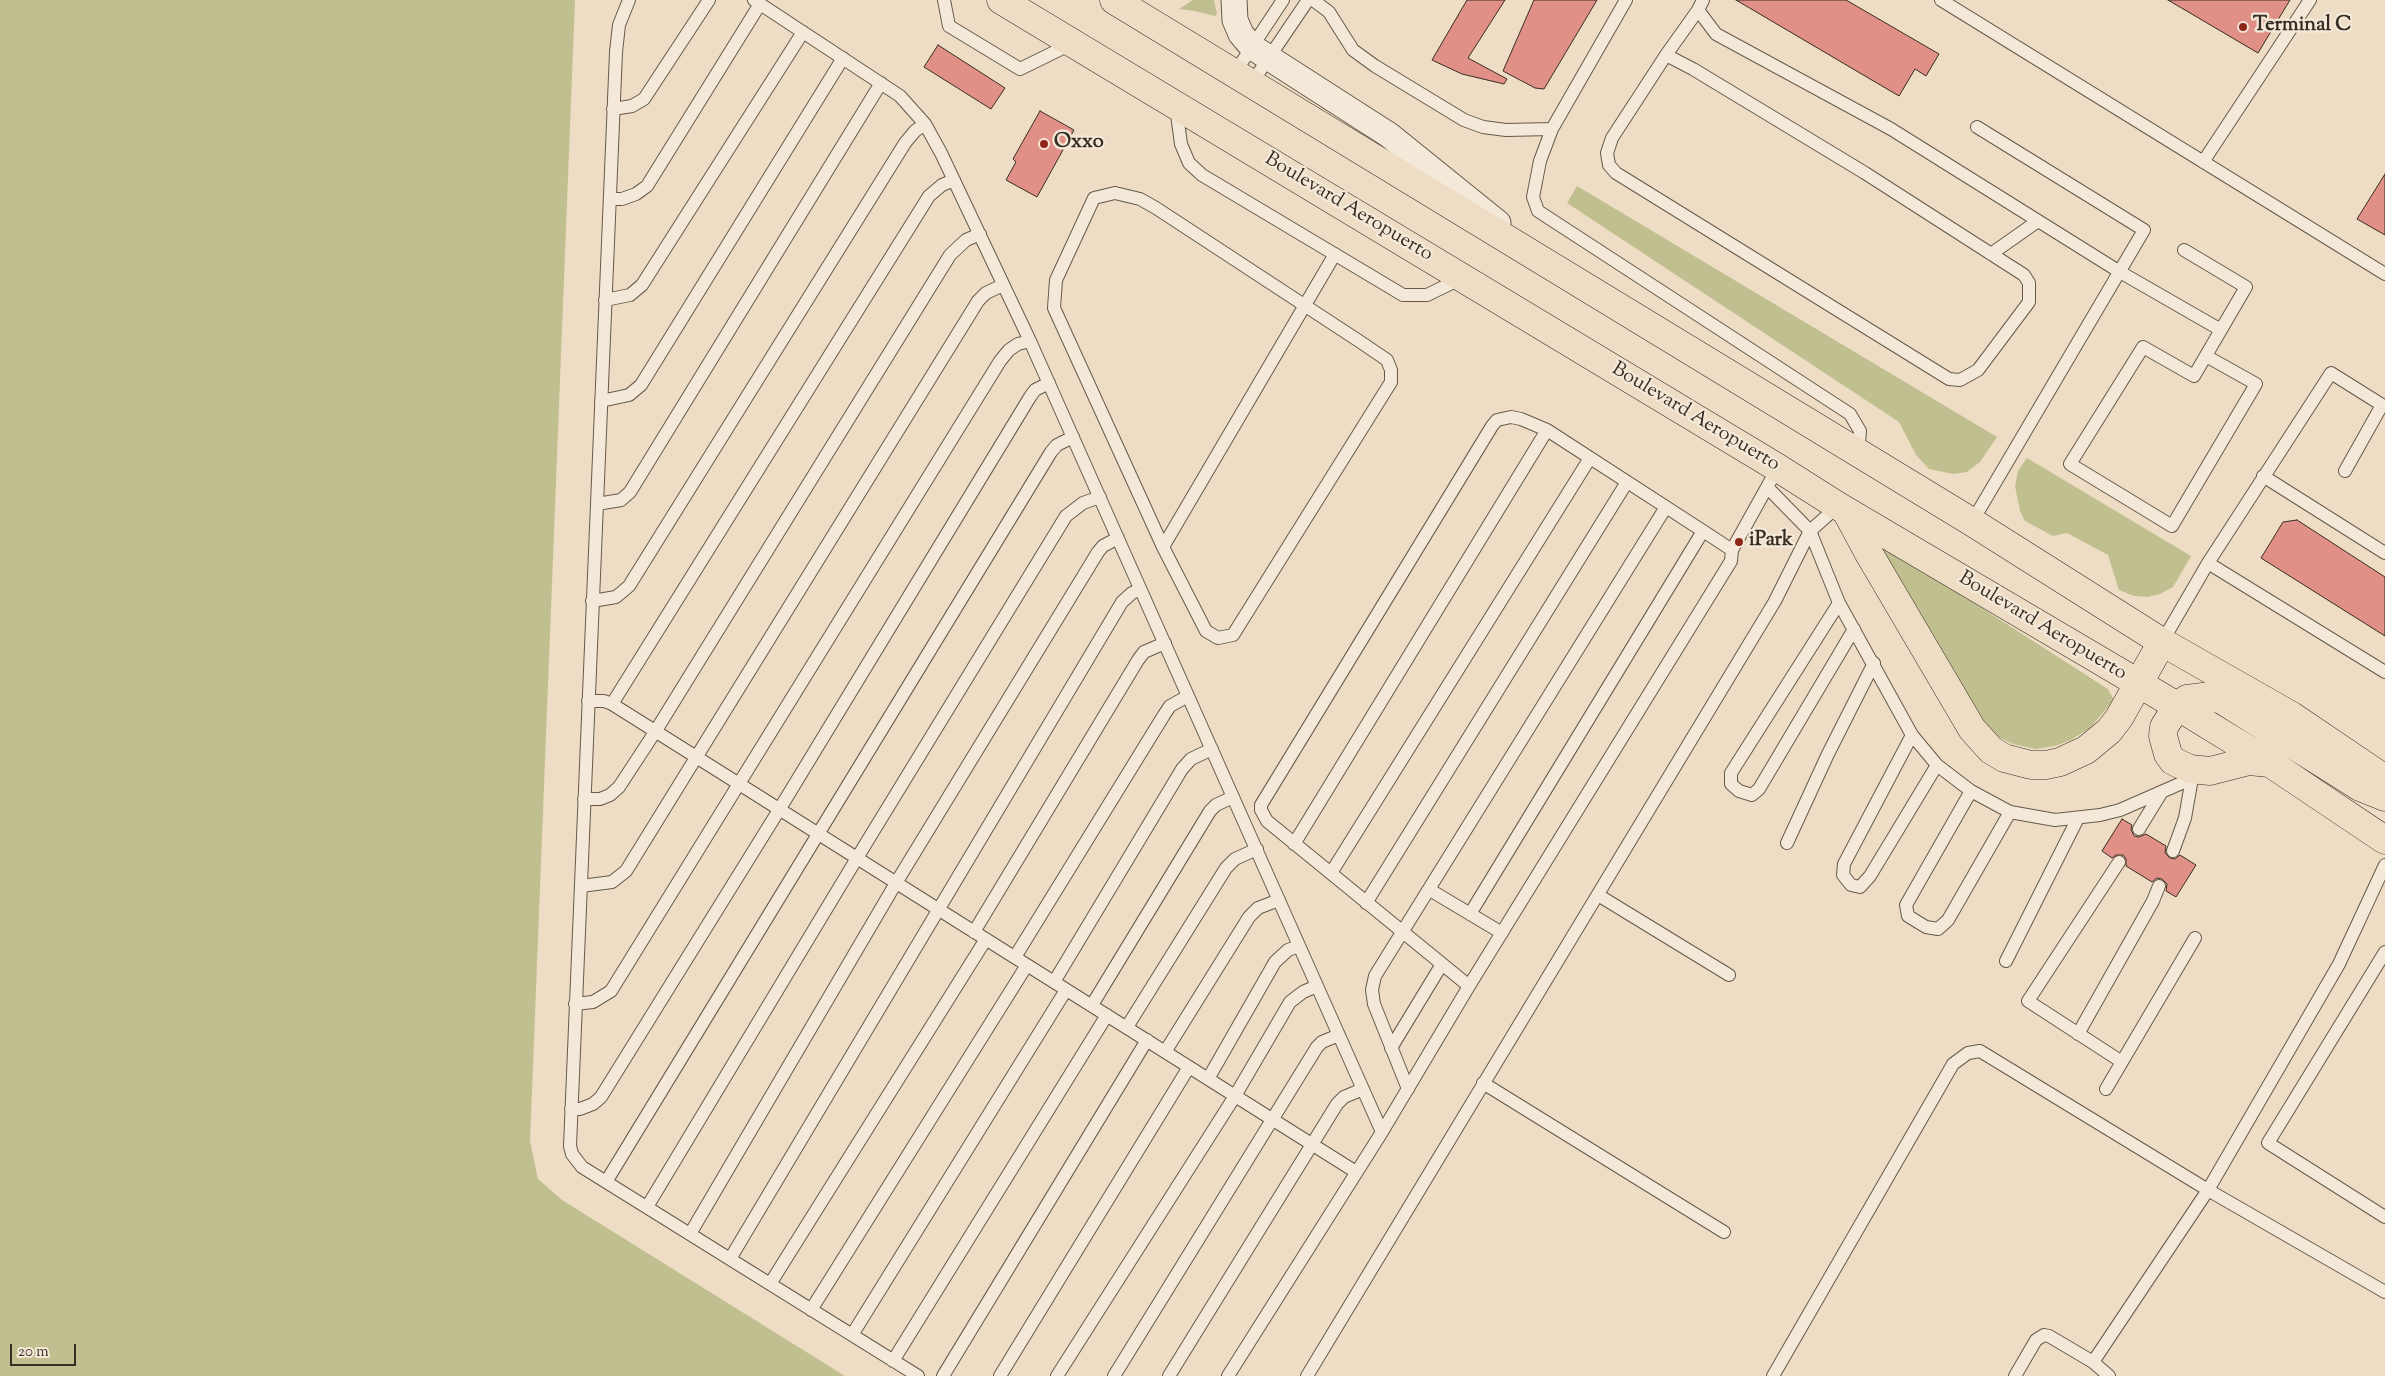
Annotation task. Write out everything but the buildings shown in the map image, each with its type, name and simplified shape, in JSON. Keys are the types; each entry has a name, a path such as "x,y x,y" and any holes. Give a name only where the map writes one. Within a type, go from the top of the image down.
{"highway":[{"name":"Boulevard Aeropuerto","path":"1001,0 1463,278 1773,477 1842,508 2177,706 2270,763 2385,840"},
{"path":"1114,0 1972,522 2162,642 2292,716 2385,778"},
{"path":"1842,508 1972,729 1981,740 1998,754 2017,763 2031,765 2060,762 2073,757 2109,730 2128,704 2162,642"},
{"path":"2270,763 2249,760 2201,774 2180,765 2168,754 2163,736 2164,727 2177,706 2187,699 2198,696 2211,696 2222,700 2360,786 2385,797"}],"street":[{"path":"1234,0 1235,20 1241,34 1260,52 1389,135 1558,271"}],"lane":[{"path":"629,0 619,25 613,109 570,1146 572,1154 582,1167 918,1376"},
{"path":"613,109 632,106 644,99 709,0"},
{"path":"944,0 949,26 1020,70 1073,43"},
{"path":"1242,79 1260,52 1283,0"},
{"path":"1242,79 1260,52 1308,0"},
{"path":"1313,0 1328,12 1353,50 1375,66 1464,120 1483,127 1506,130 1552,130"},
{"path":"1626,0 1552,130 1540,161 1533,197 1538,212 1850,414 1860,431 1858,453"},
{"path":"1941,0 2385,274"},
{"path":"2203,162 2310,0"},
{"path":"610,199 622,199 636,194 647,186 756,2 882,83 900,96 925,124 954,180 1030,341 1382,1132"},
{"path":"1666,55 1701,74 1865,173 2024,275 2029,283 2029,302 1978,370 1960,380 1949,380 1626,181 1609,165 1607,152 1612,138 1666,55 1700,5 1716,34 1891,129 2120,272 2221,330"},
{"path":"605,300 630,295 642,285 803,32"},
{"path":"601,401 629,395 641,385 843,58"},
{"path":"597,504 608,504 621,500 630,492 882,83"},
{"path":"1176,105 1181,144 1189,163 1202,175 1404,294 1427,295 1463,278"},
{"path":"592,601 616,596 629,586 905,143 915,131 925,124"},
{"path":"1972,522 2144,230 1977,127"},
{"path":"612,704 929,196 942,185 954,180"},
{"path":"1115,193 1140,199 1156,208 1305,305 1386,360 1390,370 1391,382 1233,635 1218,638 1206,631 1163,547 1054,308 1056,280 1094,198 1115,193"},
{"path":"1991,254 2038,221"},
{"path":"584,799 600,799 610,795 619,786 655,732 950,255 966,240 980,234"},
{"path":"2184,250 2246,287 2194,376 2143,347 2070,464 2172,526 2256,384 2206,356"},
{"path":"1163,547 1335,254"},
{"path":"580,886 612,882 626,872 978,301 986,293 1003,285"},
{"path":"575,1004 593,1002 611,991 1000,361 1013,347 1030,341"},
{"path":"2162,642 2208,562 2262,476 2331,373 2382,405 2345,471"},
{"path":"571,1109 580,1109 593,1104 601,1097 779,810 1030,397 1035,390 1048,383"},
{"path":"1469,986 1294,844 1263,816 1261,810 1263,800 1497,420 1511,417 1522,419 1547,430 1732,550"},
{"path":"1294,844 1547,430"},
{"path":"606,1182 1051,452 1057,445 1073,437"},
{"path":"1331,873 1590,458"},
{"path":"2262,476 2385,553"},
{"path":"1228,1376 1382,1132 1469,986 1731,561 1732,550 1773,477 1810,531 1839,603 1912,734 1937,765 1971,791 2010,812 2055,820 2078,818 2120,810 2161,794 2201,774"},
{"path":"1366,903 1627,482"},
{"path":"647,1208 857,858 1066,516 1083,503 1100,497"},
{"path":"1408,1089 1374,1004 1372,990 1375,976 1404,933 1666,507"},
{"path":"1307,1376 1775,601 1810,531 1842,508"},
{"path":"1470,914 1703,531"},
{"path":"690,1234 896,883 1098,552 1102,546 1118,538"},
{"path":"2208,562 2385,672"},
{"path":"730,1259 1122,602 1127,596 1140,589"},
{"path":"1839,603 1731,773 1731,784 1738,791 1752,795 1759,790 1854,629"},
{"path":"974,932 1138,660 1144,652 1164,643"},
{"path":"1787,843 1828,754 1874,663"},
{"path":"1015,957 1164,715 1170,706 1188,696"},
{"path":"588,700 612,704 1356,1172"},
{"path":"1912,734 1844,864 1843,875 1851,885 1860,887 1870,876 1937,765"},
{"path":"1054,982 1182,769 1191,760 1212,749"},
{"path":"2173,851 2201,774"},
{"path":"1971,791 1906,906 1908,916 1926,928 1938,928 1948,920 2010,812"},
{"path":"2138,829 2161,794"},
{"path":"1092,1005 1210,811 1216,805 1233,797"},
{"path":"2006,961 2078,818"},
{"path":"1127,1027 1226,868 1235,859 1257,850"},
{"path":"2119,862 2028,1001 2122,1062"},
{"path":"2094,1362 2208,1190 2339,964 2385,865"},
{"path":"2078,1034 2153,901 2159,886"},
{"path":"1430,890 1502,933"},
{"path":"1598,894 1729,975"},
{"path":"1165,1052 1249,917 1258,908 1279,900"},
{"path":"2106,1089 2195,938"},
{"path":"770,1284 986,939"},
{"path":"1208,1079 1275,962 1288,950 1299,946"},
{"path":"2385,952 2268,1143 2385,1217"},
{"path":"1390,1048 1442,964"},
{"path":"811,1310 1027,965"},
{"path":"1057,1376 1235,1096 1290,1002 1303,992 1317,986"},
{"path":"852,1335 1066,990"},
{"path":"893,1361 1106,1015"},
{"path":"1114,1376 1317,1047 1322,1042 1339,1035"},
{"path":"943,1376 1147,1040"},
{"path":"1773,1376 1953,1064 1968,1053 1980,1051 2208,1190 2385,1292"},
{"path":"1000,1376 1189,1067"},
{"path":"1483,1083 1724,1232"},
{"path":"1169,1376 1337,1104 1344,1097 1363,1088"},
{"path":"2015,1376 2036,1340 2044,1335 2094,1362 2108,1376"}],"shaded area":[{"path":"0,0 575,0 530,1141 538,1179 562,1200 845,1376 0,1376"},
{"path":"1193,0 1214,0 1217,14 1215,16 1179,9"},
{"path":"1577,186 1997,437 1980,462 1967,472 1953,474 1929,469 1916,455 1899,422 1567,203"},
{"path":"2027,458 2191,556 2173,587 2160,594 2148,597 2134,596 2119,590 2108,555 2067,533 2053,536 2025,521 2020,511 2015,486 2018,471"},
{"path":"1877,541 2108,689 2114,700 2090,728 2071,740 2055,746 2036,749 2013,744 1992,734 1974,710"}],"place":[{"name":"Terminal C","path":"2243,27"},
{"name":"Oxxo","path":"1044,144"},
{"name":"iPark","path":"1739,542"}]}
